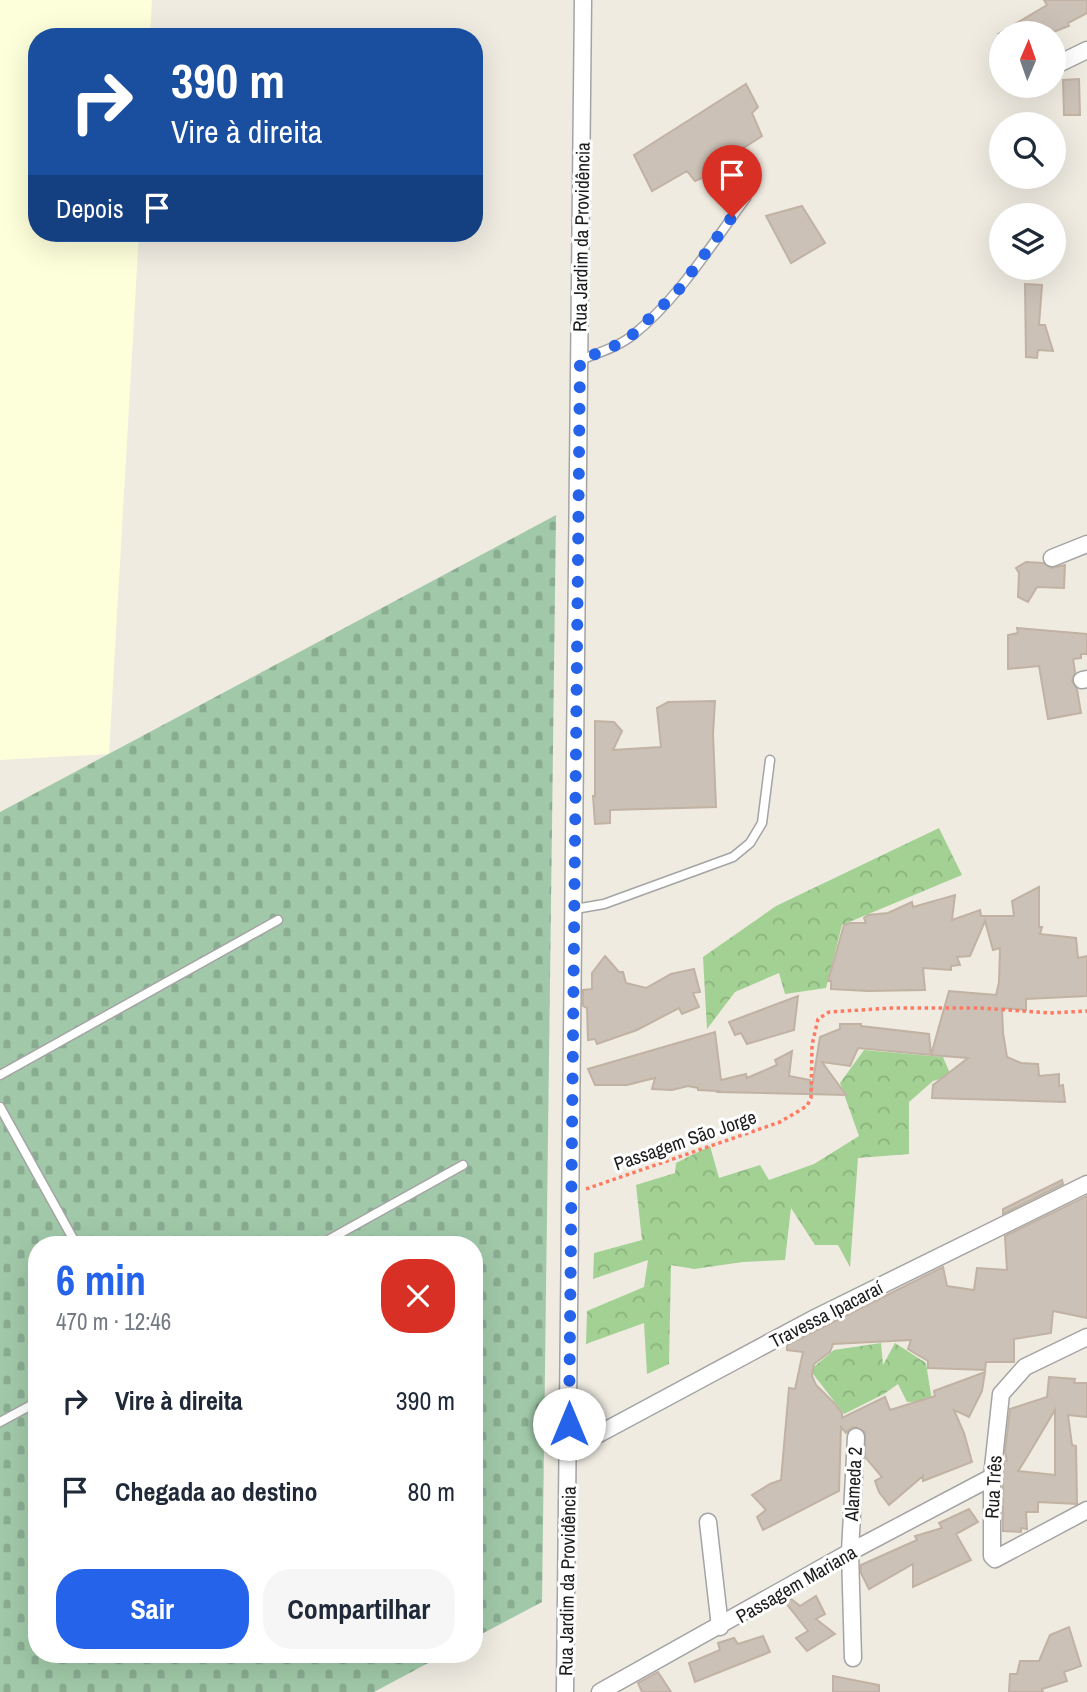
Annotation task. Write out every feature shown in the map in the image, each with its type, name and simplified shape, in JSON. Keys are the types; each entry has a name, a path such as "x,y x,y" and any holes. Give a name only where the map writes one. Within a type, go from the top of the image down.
{"street":[{"name":"Rua Jardim da Providência","path":"565,1692 583,0"},
{"path":"1066,60 1087,50"},
{"path":"1052,558 1087,544"},
{"name":"Travessa Ipacaraí","path":"569,1450 813,1319 1087,1184"},
{"name":"Rua Três","path":"1087,1337 1024,1367 1001,1394 992,1476 992,1556 995,1559 1012,1552 1087,1510"},
{"name":"Alameda 2","path":"853,1658 850,1552 856,1437"},
{"name":"Passagem Mariana","path":"600,1692 992,1476"},
{"path":"708,1522 720,1627"}],"lane":[{"path":"580,360 611,348 632,335 668,301 746,198"},
{"path":"575,909 604,904 733,857 750,843 762,823 770,760"},
{"path":"0,1075 278,920"},
{"path":"0,1107 72,1236"},
{"path":"335,1236 463,1165"},
{"path":"0,1422 28,1407"}],"path":[{"name":"Passagem São Jorge","path":"570,1195 779,1122 807,1106 811,1098 811,1045 818,1019 829,1012 891,1008 980,1008 1050,1013 1087,1011"}],"shaded area":[{"path":"0,0 152,0 150,28 28,28 28,242 138,242 109,754 0,760"}],"green space":[{"path":"556,515 542,1602 483,1633 483,1236 28,1236 28,1663 428,1663 374,1692 0,1692 0,812"},
{"path":"939,828 962,875 842,925 826,988 785,994 779,973 735,992 707,1029 703,957 776,906"},
{"path":"864,1050 943,1057 951,1076 933,1081 909,1102 909,1154 858,1158 850,1267 838,1245 815,1245 791,1208 785,1260 743,1262 694,1269 671,1265 669,1364 647,1374 644,1323 586,1344 587,1311 644,1287 648,1260 593,1279 594,1253 642,1240 636,1185 675,1173 676,1163 710,1146 719,1178 760,1165 769,1180 814,1164 859,1136 840,1083"},
{"path":"881,1343 883,1365 895,1343 926,1363 932,1401 907,1402 898,1384 844,1414 810,1370 834,1350"}],"building":[{"path":"1044,0 1087,0 1087,13 1068,23 1069,26 1066,27 1066,21 1020,21 1047,5"},
{"path":"1079,79 1080,115 1066,115 1064,112 1066,80"},
{"path":"746,84 758,107 752,113 762,136 728,158 731,165 695,181 687,171 652,191 634,155"},
{"path":"802,206 825,243 791,263 766,216"},
{"path":"1025,284 1042,285 1039,325 1045,325 1053,351 1038,350 1037,358 1026,357"},
{"path":"1026,562 1043,563 1051,568 1065,565 1064,588 1037,587 1028,602 1018,597 1019,573 1016,568"},
{"path":"1017,628 1087,634 1087,654 1073,659 1075,672 1072,681 1077,689 1081,713 1048,719 1039,666 1008,669 1008,635 1018,633"},
{"path":"715,701 713,734 716,807 610,810 610,823 595,824 595,721 614,722 622,731 613,750 661,747 657,708 668,702"},
{"path":"1039,887 1039,927 1042,927 1040,934 1076,938 1078,958 1087,956 1087,996 1026,999 1026,1010 1002,1008 1003,1033 1007,1057 1021,1063 1038,1064 1039,1076 1059,1074 1059,1086 1063,1085 1065,1102 932,1098 933,1085 968,1058 931,1055 949,991 996,995 1000,948 993,950 985,921 970,956 957,957 960,965 951,966 951,970 923,968 925,990 831,989 831,981 828,981 844,925 866,923 864,918 868,915 888,913 912,902 913,907 955,895 952,920 980,910 981,916 1014,916 1012,901"},
{"path":"605,956 619,972 623,972 626,983 646,988 671,974 694,969 700,992 693,993 699,1007 682,1014 679,1008 637,1030 597,1044 595,1039 588,1040 587,1008 583,1006 583,990 592,989 592,973"},
{"path":"798,996 794,1030 747,1044 741,1033 735,1035 729,1022"},
{"path":"840,1024 861,1024 929,1034 931,1055 858,1048 850,1066 822,1062 846,1095 716,1092 718,1091 698,1090 688,1086 672,1090 652,1089 655,1078 627,1085 595,1085 588,1069 715,1032 721,1080 746,1074 747,1078 777,1065 775,1060 792,1051 789,1076 810,1080 811,1093 820,1037 840,1029"},
{"path":"1062,1180 1063,1184 1003,1214 1003,1209"},
{"path":"1087,1196 1087,1318 1053,1311 1051,1333 1014,1339 1014,1362 986,1362 985,1370 928,1368 928,1361 908,1349 911,1340 833,1344 830,1352 814,1364 812,1376 816,1385 835,1404 842,1413 842,1418 885,1397 890,1410 935,1396 934,1391 985,1372 982,1391 969,1417 954,1410 972,1462 923,1481 923,1476 889,1505 875,1481 882,1477 865,1457 865,1432 856,1427 846,1433 841,1427 839,1491 763,1530 757,1517 766,1510 752,1495 781,1480 789,1388 795,1389 803,1352 787,1350 787,1345 943,1267 947,1286 974,1290 977,1268 1007,1270 1005,1236"},
{"path":"1049,1377 1087,1383 1087,1417 1068,1415 1072,1445 1076,1446 1077,1504 1038,1502 1038,1512 1026,1512 1027,1529 1021,1528 1021,1532 1003,1531 1003,1477 1004,1461 1007,1461 1005,1452 1010,1409 1047,1397","holes":["1055,1410 1055,1475 1018,1471"]},
{"path":"969,1509 978,1522 956,1534 971,1560 913,1587 913,1564 869,1589 861,1573 861,1565 917,1540 915,1536 942,1528 939,1523"},
{"path":"816,1596 825,1614 816,1619 835,1634 807,1651 796,1638 808,1631 785,1602 790,1598 800,1606"},
{"path":"1069,1627 1081,1666 1064,1672 1067,1681 1042,1689 1043,1692 1009,1692 1010,1674 1017,1674 1020,1661 1039,1661 1050,1635"},
{"path":"763,1636 770,1652 695,1682 689,1663 720,1650 718,1643 734,1638 738,1644"},
{"path":"658,1672 671,1692 642,1692 638,1683"},
{"path":"833,1676 879,1685 879,1692 833,1692"}],"route":[{"path":"569,1424 580,360 611,348 632,335 677,292 732,217"}]}
